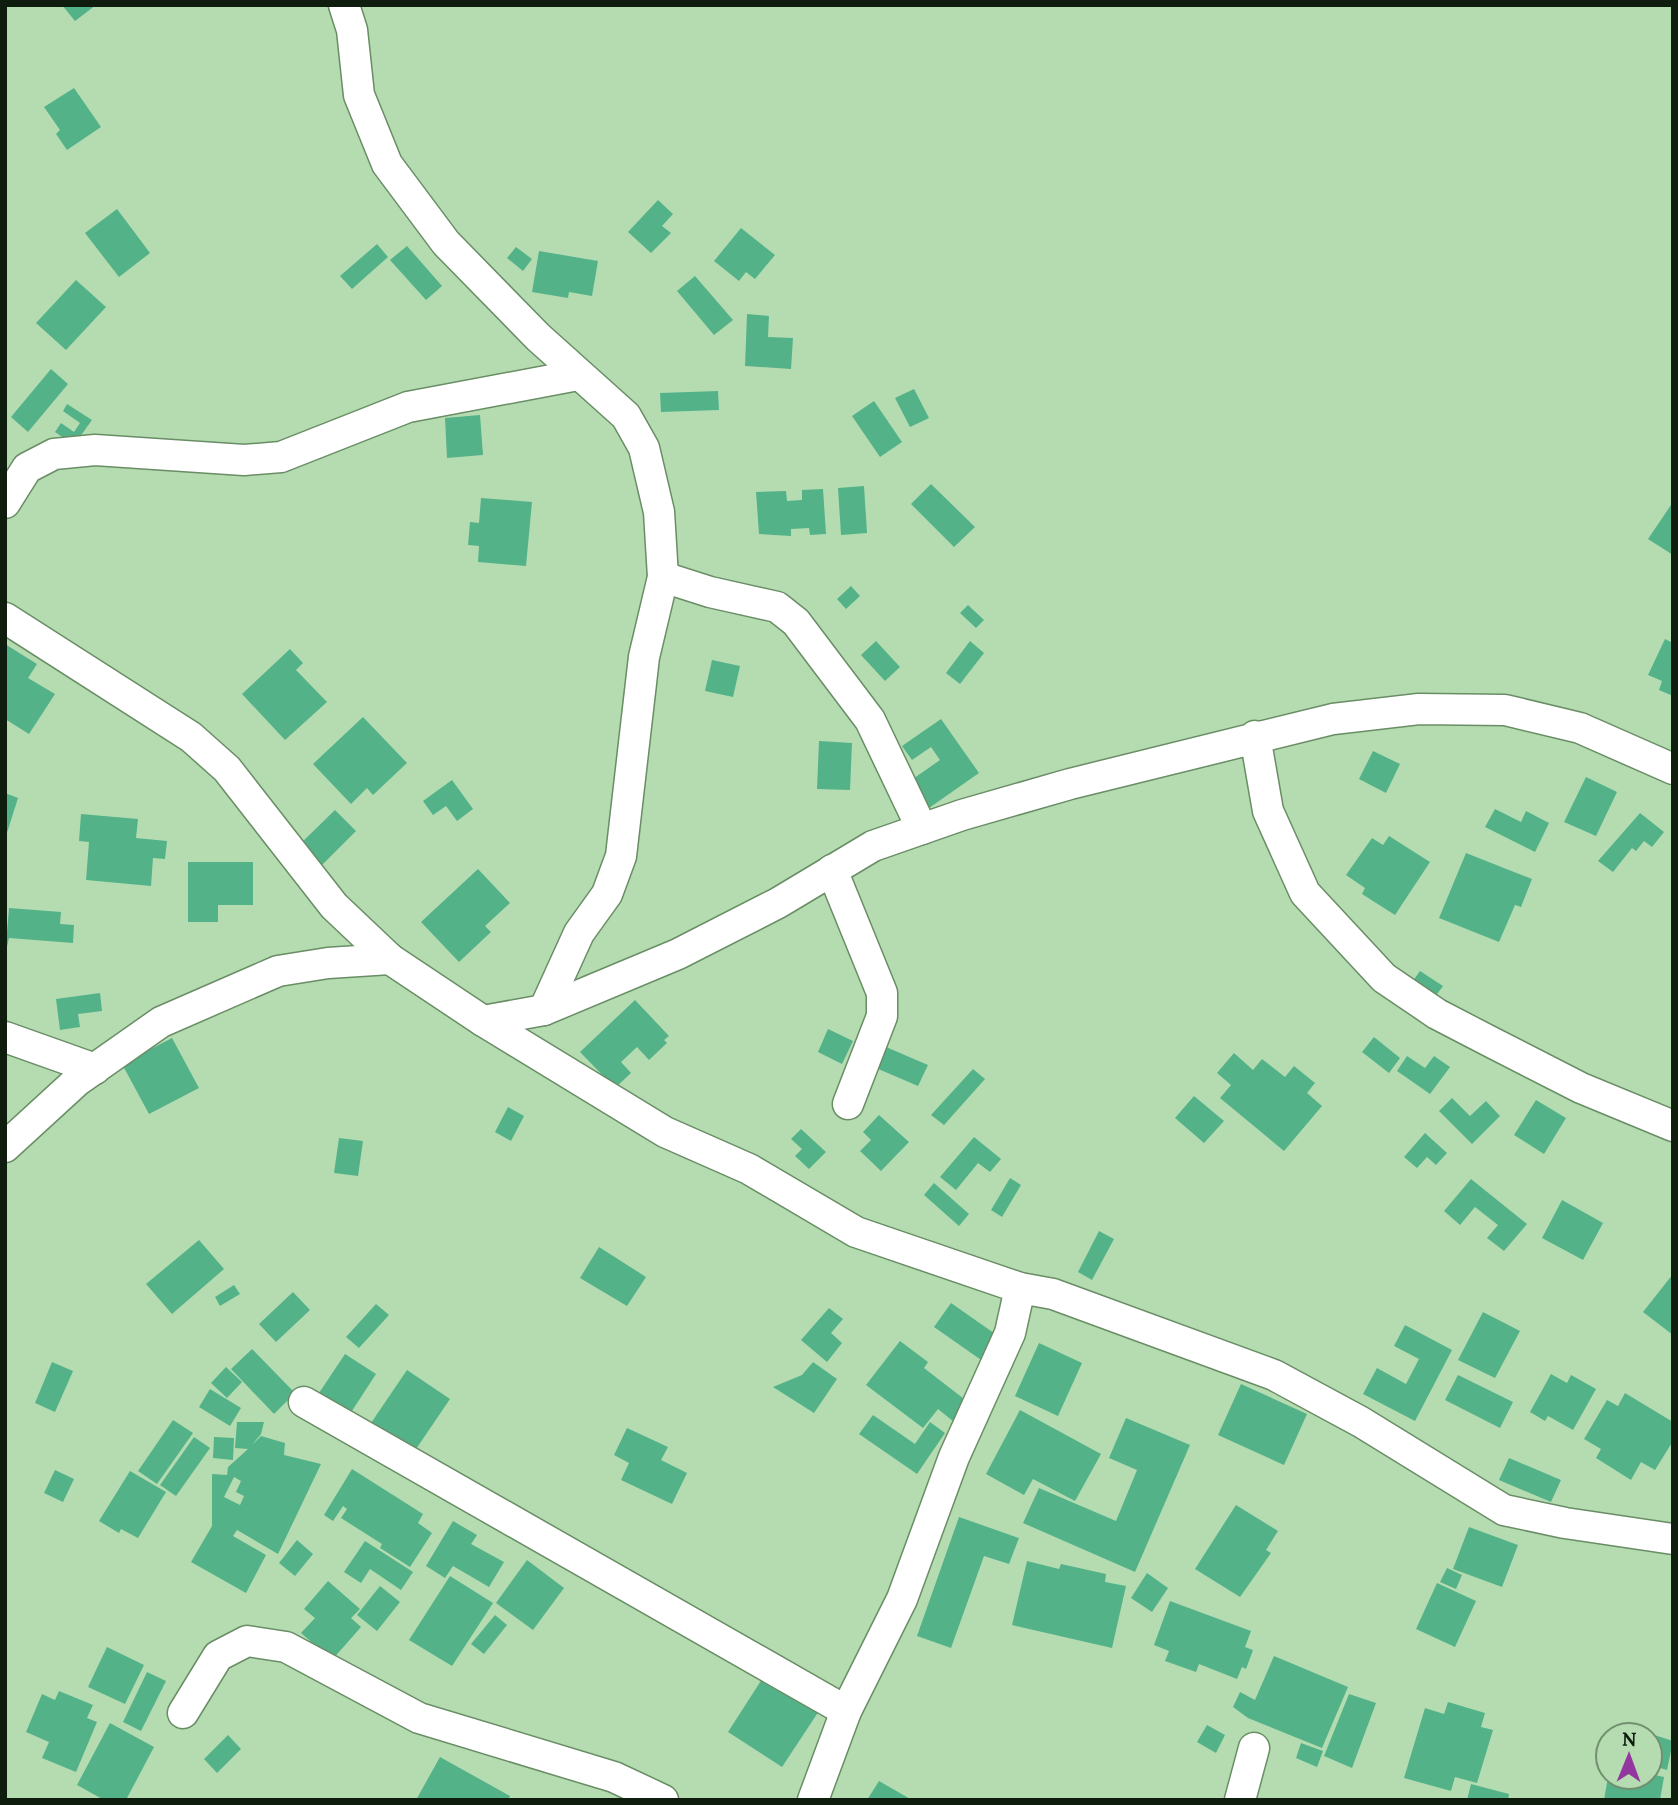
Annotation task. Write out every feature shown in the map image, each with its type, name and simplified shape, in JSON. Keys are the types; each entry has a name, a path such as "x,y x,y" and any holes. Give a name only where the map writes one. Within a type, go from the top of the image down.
{"street":[{"path":"344,5 352,30 359,95 387,164 446,243 578,375 606,396 626,416 644,448 659,512 663,577 644,657 621,856 607,894 579,933 544,1010"},
{"path":"5,503 27,468 54,454 95,450 244,460 281,457 408,407 578,375"},
{"path":"663,577 710,592 777,607 796,622 870,720 922,829"},
{"path":"5,618 191,737 227,769 334,906 390,960 483,1021 665,1132 749,1169 856,1232 1020,1288 1052,1294 1274,1375 1361,1422 1504,1510 1565,1523 1673,1539"},
{"path":"483,1021 544,1010 678,954 778,903 873,846 1070,784 1255,736 1333,719 1419,709 1505,710 1580,728 1673,769"},
{"path":"1255,736 1269,811 1304,893 1384,978 1437,1014 1513,1054 1581,1088 1673,1126"},
{"path":"832,870 881,993 882,1016 848,1104"},
{"path":"5,1147 95,1069 160,1022 278,971 328,963 390,960"},
{"path":"5,1037 95,1069"},
{"path":"813,1800 846,1711 902,1599 954,1457 1010,1333 1020,1288"},
{"path":"304,1402 846,1711"},
{"path":"183,1713 218,1656 247,1641 286,1647 419,1718 614,1777 663,1800"},
{"path":"1240,1800 1254,1748"}],"building":[{"path":"62,5 96,5 75,21"},
{"path":"74,88 101,127 67,150 56,134 60,130 44,107"},
{"path":"658,200 673,214 662,226 671,233 651,253 628,232"},
{"path":"117,209 150,253 119,277 85,233"},
{"path":"741,228 775,255 755,279 746,272 739,281 714,261"},
{"path":"377,244 388,257 352,289 340,276"},
{"path":"407,246 442,286 426,300 390,260"},
{"path":"516,247 532,259 523,271 507,258"},
{"path":"539,251 598,261 592,296 569,292 568,298 532,292"},
{"path":"695,276 733,320 714,335 677,291"},
{"path":"76,280 106,307 66,350 36,323"},
{"path":"747,314 769,316 768,337 793,338 791,369 745,366"},
{"path":"51,369 68,384 28,432 11,417"},
{"path":"914,389 929,418 910,427 895,398"},
{"path":"718,391 719,410 661,412 660,393"},
{"path":"874,401 902,442 880,457 852,416"},
{"path":"67,404 92,420 74,445 55,432 61,423 74,432 80,423 63,411"},
{"path":"480,415 483,455 447,458 445,418"},
{"path":"931,484 975,527 954,547 911,504"},
{"path":"864,486 867,533 841,535 838,488"},
{"path":"823,489 826,534 810,535 809,528 791,529 791,536 759,534 756,492 786,491 787,501 802,500 802,490"},
{"path":"481,498 532,502 526,566 478,562 479,546 468,545 470,522 479,523"},
{"path":"1673,502 1673,555 1648,539"},
{"path":"851,586 860,596 846,609 837,599"},
{"path":"968,605 984,620 976,628 960,613"},
{"path":"1665,639 1673,643 1673,696 1659,690 1662,681 1648,675"},
{"path":"876,641 900,667 885,681 861,655"},
{"path":"970,641 984,653 960,684 946,673"},
{"path":"5,644 37,664 28,678 55,694 29,734 5,719"},
{"path":"290,649 303,663 296,670 327,702 285,740 242,694"},
{"path":"712,660 740,666 733,697 705,691"},
{"path":"363,717 407,763 373,795 367,788 351,804 313,764"},
{"path":"941,719 979,773 929,808 910,781 940,760 931,747 912,760 902,746"},
{"path":"819,741 852,743 850,790 817,789"},
{"path":"1373,751 1400,764 1386,793 1359,779"},
{"path":"1586,777 1617,792 1596,836 1564,822"},
{"path":"452,780 473,809 457,821 446,806 433,815 423,801"},
{"path":"5,793 18,798 6,836 5,835"},
{"path":"1495,809 1521,822 1526,811 1549,823 1535,852 1485,827"},
{"path":"335,810 356,831 319,868 297,847"},
{"path":"1640,813 1664,832 1652,847 1644,841 1636,851 1632,848 1613,872 1598,861"},
{"path":"81,814 138,819 136,838 167,841 165,859 153,858 151,886 86,880 89,842 79,841"},
{"path":"1389,836 1430,862 1395,915 1362,894 1365,888 1346,875 1372,838 1383,845"},
{"path":"1466,853 1532,879 1521,907 1515,905 1499,942 1439,918"},
{"path":"188,862 253,862 253,905 218,905 218,922 188,922"},
{"path":"478,869 510,903 485,926 491,932 459,962 421,922"},
{"path":"9,908 61,912 60,924 74,925 73,943 9,938 5,955"},
{"path":"1420,971 1443,986 1432,1001 1410,985"},
{"path":"100,993 102,1011 78,1014 80,1027 60,1030 56,999"},
{"path":"635,1000 669,1036 664,1040 667,1043 649,1060 637,1047 621,1062 631,1073 615,1088 580,1052"},
{"path":"828,1029 853,1041 842,1064 818,1052"},
{"path":"1374,1037 1400,1058 1389,1073 1362,1052"},
{"path":"172,1038 199,1088 149,1114 122,1064"},
{"path":"886,1047 928,1065 918,1086 876,1068"},
{"path":"1234,1053 1253,1070 1262,1059 1285,1077 1294,1066 1315,1083 1307,1093 1322,1106 1284,1151 1220,1098 1231,1085 1217,1073"},
{"path":"1407,1056 1425,1068 1434,1056 1450,1067 1430,1094 1397,1071"},
{"path":"973,1069 985,1079 944,1125 931,1115"},
{"path":"1194,1096 1224,1121 1204,1143 1175,1118"},
{"path":"1452,1098 1470,1116 1486,1101 1500,1116 1472,1144 1439,1111"},
{"path":"1536,1100 1566,1118 1544,1154 1514,1135"},
{"path":"508,1107 524,1116 511,1141 495,1132"},
{"path":"879,1115 909,1142 881,1171 860,1151 871,1140 863,1132"},
{"path":"801,1129 826,1152 809,1169 795,1156 802,1149 791,1139"},
{"path":"1425,1133 1447,1153 1436,1165 1427,1157 1417,1168 1404,1157"},
{"path":"974,1137 1001,1159 990,1172 978,1163 956,1190 940,1177"},
{"path":"339,1138 363,1141 358,1176 334,1173"},
{"path":"1010,1178 1021,1185 1002,1217 991,1210"},
{"path":"1471,1179 1527,1224 1504,1251 1487,1238 1498,1225 1475,1207 1460,1225 1444,1211"},
{"path":"934,1183 969,1214 959,1226 924,1195"},
{"path":"1562,1200 1603,1223 1583,1260 1542,1238"},
{"path":"1099,1231 1114,1239 1092,1280 1078,1272"},
{"path":"199,1240 224,1269 172,1314 146,1284"},
{"path":"599,1247 646,1277 627,1306 580,1278"},
{"path":"1673,1274 1673,1335 1643,1312"},
{"path":"234,1285 240,1294 220,1306 215,1297"},
{"path":"293,1292 310,1310 276,1342 259,1324"},
{"path":"951,1303 1001,1338 984,1362 934,1327"},
{"path":"376,1304 389,1315 359,1348 346,1337"},
{"path":"829,1308 843,1319 831,1333 842,1343 827,1362 801,1340"},
{"path":"1483,1312 1520,1331 1495,1378 1458,1360"},
{"path":"1405,1325 1452,1350 1415,1421 1363,1394 1377,1368 1406,1384 1419,1359 1394,1346"},
{"path":"900,1341 928,1362 924,1368 968,1402 954,1422 938,1409 923,1428 866,1385"},
{"path":"1039,1343 1082,1363 1058,1416 1015,1396"},
{"path":"252,1349 295,1393 274,1414 231,1369"},
{"path":"345,1354 376,1374 348,1417 317,1396"},
{"path":"52,1362 73,1371 55,1412 35,1403"},
{"path":"813,1362 837,1379 814,1413 773,1387 802,1375"},
{"path":"226,1367 242,1382 227,1398 211,1383"},
{"path":"407,1370 450,1399 412,1455 369,1426"},
{"path":"1551,1374 1567,1383 1571,1375 1596,1389 1573,1430 1548,1416 1545,1421 1530,1412"},
{"path":"1458,1375 1513,1402 1500,1428 1445,1400"},
{"path":"1241,1384 1307,1414 1284,1465 1218,1435"},
{"path":"210,1389 241,1408 230,1426 199,1407"},
{"path":"1625,1393 1673,1422 1673,1441 1655,1470 1641,1462 1631,1480 1596,1458 1601,1449 1584,1439 1607,1400 1618,1406"},
{"path":"1020,1410 1101,1454 1075,1501 1033,1479 1024,1495 986,1474"},
{"path":"873,1415 915,1444 930,1422 945,1433 917,1474 859,1434"},
{"path":"1126,1418 1190,1445 1135,1572 1023,1523 1039,1488 1116,1521 1137,1470 1109,1458"},
{"path":"173,1420 193,1433 157,1484 138,1471"},
{"path":"237,1422 264,1422 261,1434 252,1445 261,1436 285,1443 284,1455 321,1464 278,1554 237,1530 233,1536 266,1555 246,1593 191,1562 212,1526 212,1474 227,1475 228,1467 248,1449 235,1448","holes":["234,1477 241,1481 236,1492 244,1496 240,1505 224,1497"]},
{"path":"627,1428 668,1447 661,1460 687,1473 672,1504 621,1480 629,1463 614,1455"},
{"path":"194,1437 210,1448 176,1496 160,1485"},
{"path":"214,1437 234,1438 233,1460 213,1458"},
{"path":"1509,1458 1561,1480 1551,1502 1499,1480"},
{"path":"352,1469 423,1514 418,1523 432,1533 410,1567 380,1548 382,1544 341,1518 347,1509 343,1506 333,1521 324,1515"},
{"path":"55,1470 74,1479 63,1502 44,1493"},
{"path":"130,1471 166,1492 138,1538 121,1529 119,1533 99,1521"},
{"path":"1236,1505 1278,1531 1266,1550 1271,1553 1240,1597 1195,1569"},
{"path":"959,1517 1019,1538 1009,1564 984,1556 951,1648 917,1636"},
{"path":"453,1521 477,1535 471,1544 504,1562 489,1587 453,1566 445,1578 426,1566"},
{"path":"1469,1527 1518,1545 1502,1587 1453,1569"},
{"path":"297,1540 313,1554 295,1576 279,1563"},
{"path":"365,1541 413,1572 401,1590 370,1569 361,1583 344,1572"},
{"path":"527,1560 564,1588 533,1630 496,1603"},
{"path":"1027,1561 1059,1569 1061,1564 1106,1574 1105,1582 1126,1586 1112,1648 1012,1625"},
{"path":"1447,1568 1462,1575 1456,1589 1440,1582"},
{"path":"1147,1573 1168,1588 1152,1612 1131,1598"},
{"path":"450,1576 493,1603 452,1666 409,1640"},
{"path":"328,1581 360,1609 351,1618 361,1627 332,1660 301,1633 315,1618 304,1609"},
{"path":"1437,1583 1476,1601 1455,1647 1416,1629"},
{"path":"380,1586 400,1602 377,1631 357,1615"},
{"path":"1170,1601 1251,1631 1245,1647 1253,1650 1246,1669 1242,1667 1237,1679 1199,1664 1196,1672 1165,1661 1169,1651 1154,1645"},
{"path":"495,1615 507,1625 484,1654 471,1644"},
{"path":"107,1647 144,1665 125,1704 88,1687"},
{"path":"1274,1656 1348,1687 1322,1748 1248,1718 1233,1707 1240,1692 1255,1700"},
{"path":"147,1672 166,1681 141,1731 123,1722"},
{"path":"764,1676 819,1711 782,1767 728,1732"},
{"path":"59,1691 93,1705 87,1718 97,1722 76,1772 42,1758 49,1742 26,1732 42,1694 55,1700"},
{"path":"1349,1694 1376,1703 1352,1768 1324,1756"},
{"path":"1448,1702 1485,1713 1481,1727 1493,1730 1477,1783 1455,1777 1451,1791 1404,1778 1425,1708 1444,1714"},
{"path":"110,1723 154,1747 126,1800 104,1800 77,1785"},
{"path":"1207,1725 1225,1735 1216,1753 1197,1742"},
{"path":"228,1735 241,1749 217,1773 204,1759"},
{"path":"1664,1738 1673,1741 1667,1770 1664,1769"},
{"path":"1301,1743 1323,1751 1317,1767 1296,1758"},
{"path":"440,1757 510,1796 508,1800 416,1800"},
{"path":"879,1781 912,1800 867,1800"},
{"path":"1471,1784 1509,1794 1508,1800 1467,1800"},
{"path":"1606,1791 1662,1791 1660,1800 1604,1800"}]}
